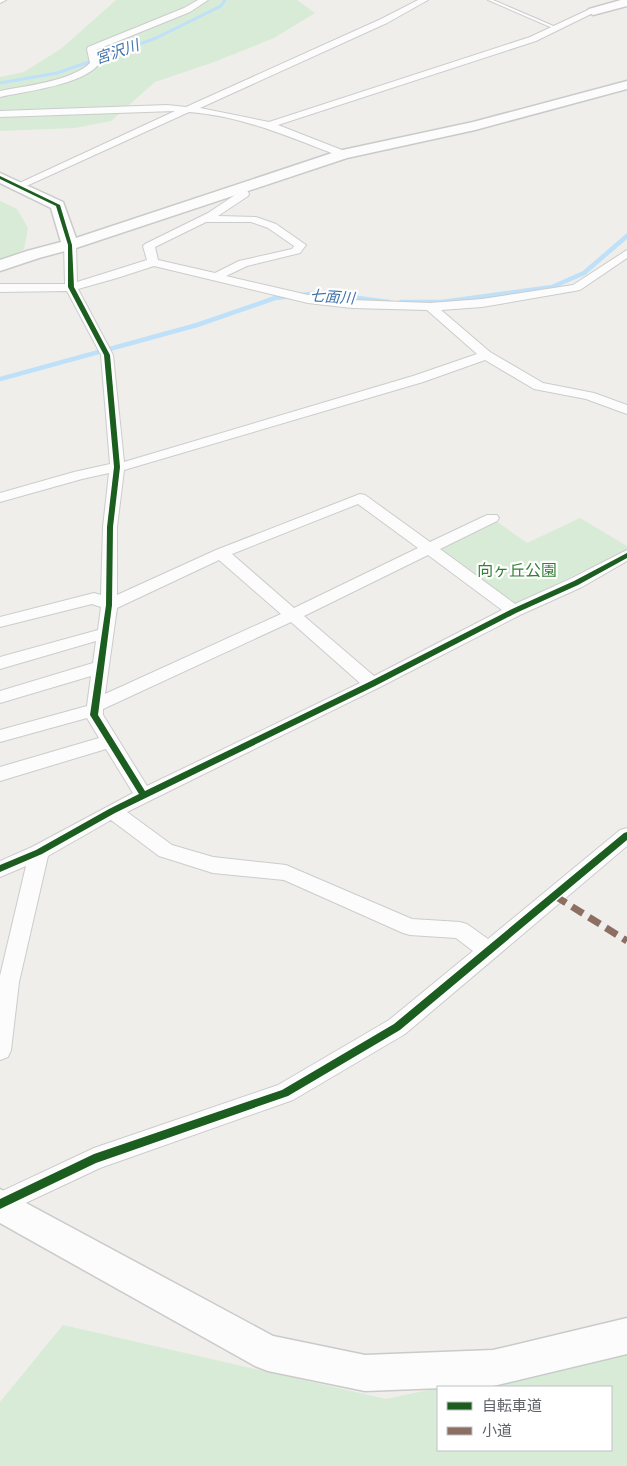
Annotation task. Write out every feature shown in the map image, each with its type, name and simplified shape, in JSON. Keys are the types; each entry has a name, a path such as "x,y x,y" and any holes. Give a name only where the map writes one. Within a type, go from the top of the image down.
{"street":[{"path":"0,94 37,87 84,73 96,64 91,49 187,10 204,0"},
{"path":"18,186 189,110 424,0"},
{"path":"269,125 533,39 593,11 627,2"},
{"path":"0,266 33,254 70,245 343,154 475,126 627,85"},
{"path":"0,114 167,108 218,113 269,125 343,154"},
{"path":"0,177 58,205 70,245 71,287 105,350 116,466 110,527 109,605 94,715 144,796"},
{"path":"154,262 149,246 205,219 244,194 241,188"},
{"path":"205,219 252,219 272,226 300,245 296,251 221,272 216,277"},
{"path":"0,288 71,287 113,276 154,262 303,298 352,304 430,306 482,303 576,288 627,253"},
{"path":"430,306 486,355 539,386 589,396 627,410"},
{"path":"0,498 79,475 132,464 418,379 486,355"},
{"path":"0,622 94,598 109,605 221,553 360,498 514,611"},
{"path":"0,736 95,708 293,615 492,518"},
{"path":"221,553 372,684"},
{"path":"0,869 39,852 112,811 372,684 514,611 576,583 627,555"},
{"path":"0,663 105,632"},
{"path":"0,696 100,668"},
{"path":"0,774 110,741"},
{"path":"112,811 166,851 213,865 286,873 410,927 460,930 488,951"},
{"path":"0,1204 94,1159 286,1093 397,1027 627,835"},
{"path":"0,1050 9,982 39,852"},
{"path":"0,1204 268,1352 278,1355 365,1373 493,1368 627,1336"}],"lane":[{"path":"490,0 556,28"}],"green space":[{"path":"116,0 297,0 315,13 274,38 214,62 155,82 111,121 75,128 0,131 0,77 24,72 62,48"},
{"path":"0,201 17,209 28,228 24,249 0,263"},
{"name":"向ヶ丘公園","path":"580,518 627,546 627,550 514,604 440,549 496,521 527,543"},
{"path":"63,1325 386,1399 437,1388 437,1451 612,1451 612,1386 449,1386 627,1349 627,1466 0,1466 0,1402"}],"waterway":[{"name":"宮沢川","path":"0,83 57,73 156,38 221,6 225,0"},
{"name":"七面川","path":"401,302 442,302 552,287 584,273 627,236"},
{"name":"七面川","path":"0,379 197,325 275,298 319,293 389,302"}],"marked path":[{"path":"555,896 627,941"}],"cycle path":[{"path":"0,177 58,205 70,245 71,287 107,355 117,467 110,527 109,605 94,715 144,796"},
{"path":"0,869 39,852 112,811 372,684 514,611 576,583 627,555"},
{"path":"0,1204 94,1159 285,1093 397,1027 627,835"}]}
